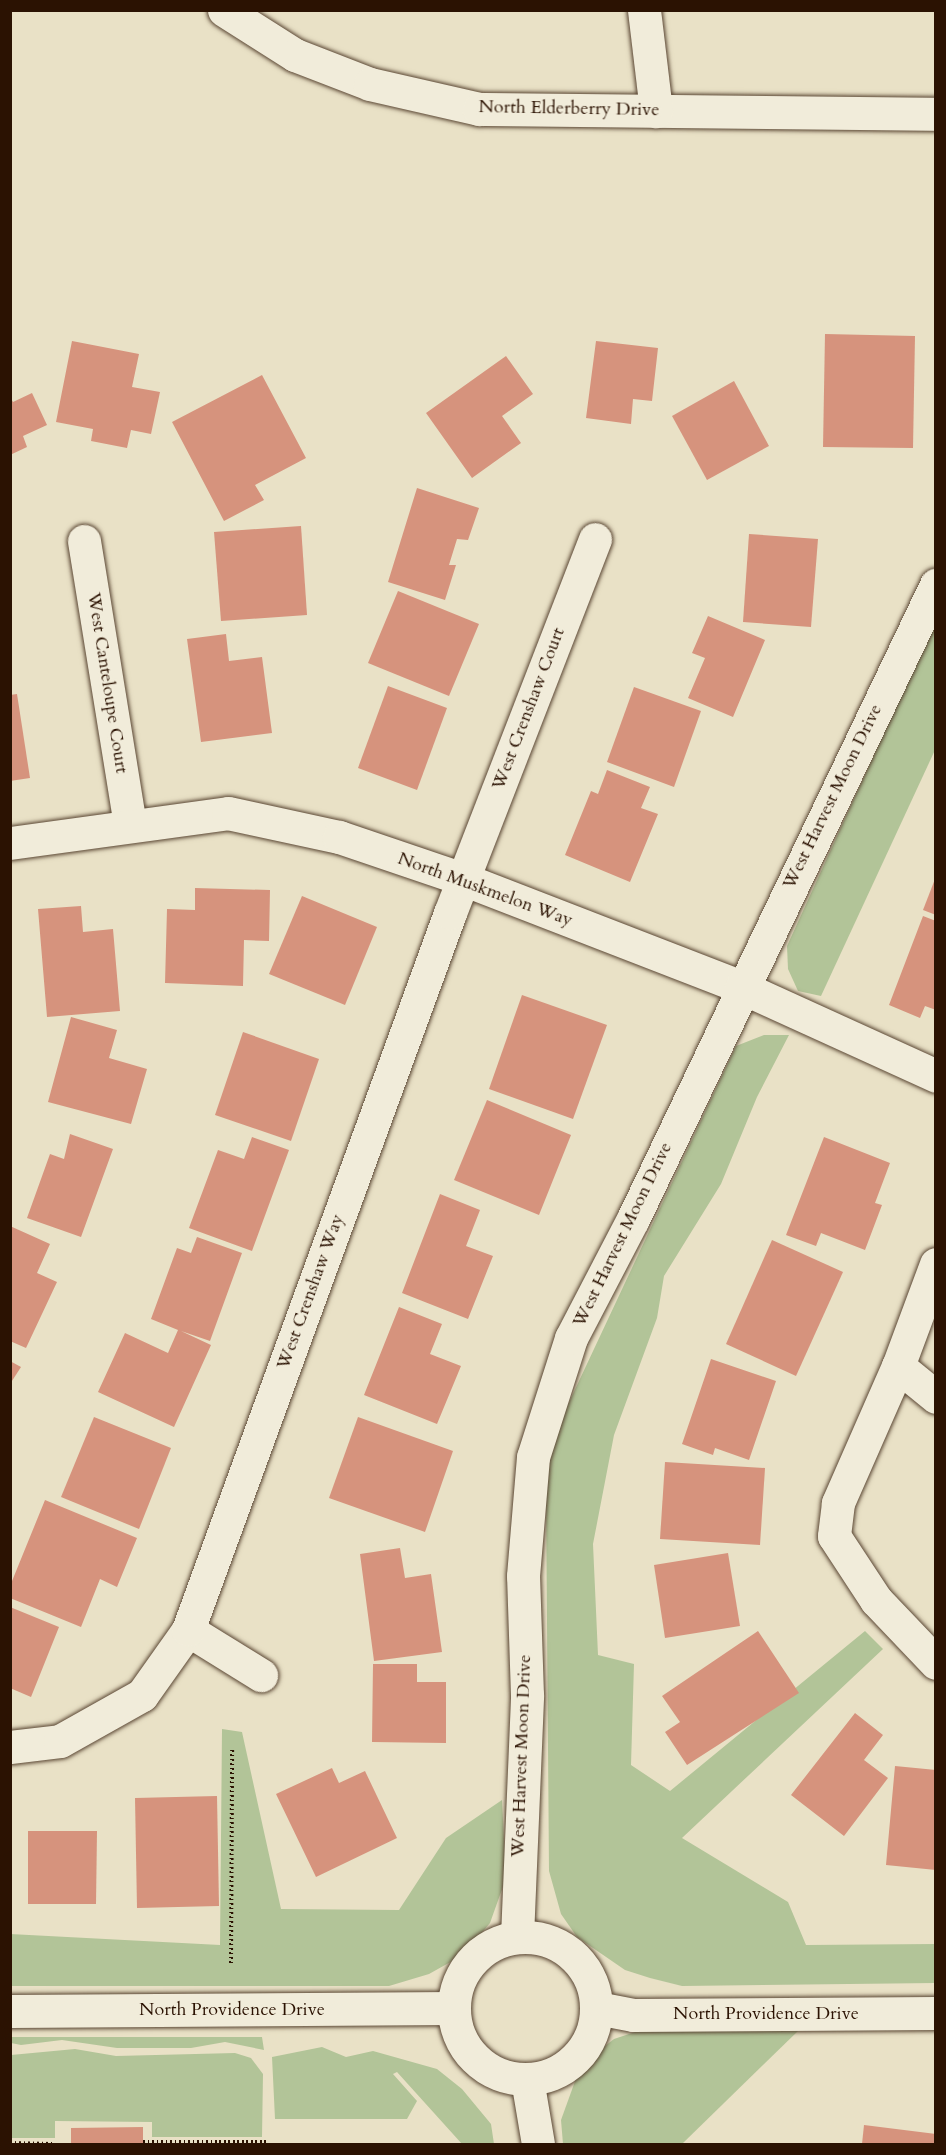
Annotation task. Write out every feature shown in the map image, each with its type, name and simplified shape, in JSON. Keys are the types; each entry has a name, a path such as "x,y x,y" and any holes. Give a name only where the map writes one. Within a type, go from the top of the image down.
{"street":[{"name":"North Elderberry Drive","path":"224,10 295,55 381,87 479,109 936,114"},
{"path":"644,10 656,111"},
{"name":"West Crenshaw Court","path":"463,879 595,539"},
{"name":"West Canteloupe Court","path":"84,541 130,824"},
{"name":"West Harvest Moon Drive","path":"517,1937 527,1695 523,1576 533,1457 571,1338 633,1219 741,987 936,585"},
{"name":"North Muskmelon Way","path":"10,843 130,824 228,813 339,837 463,879 741,987 936,1076"},
{"name":"West Crenshaw Way","path":"10,1747 60,1741 142,1695 188,1630 463,879"},
{"path":"936,1264 898,1366 838,1503 834,1536 876,1600 936,1664"},
{"path":"898,1366 936,1397"},
{"path":"188,1630 261,1675"},
{"path":"517,1937 540,1938 563,1947 581,1963 593,1984 597,2008 593,2031 582,2051 566,2067 527,2079 500,2075 482,2064 462,2039 454,2008 466,1969 479,1954 517,1937"},
{"name":"North Providence Drive","path":"10,2011 454,2008"},
{"name":"North Providence Drive","path":"597,2008 633,2015 936,2013"},
{"path":"527,2079 538,2145"}],"path":[{"path":"231,1963 232,1748"},
{"path":"143,2142 268,2142"},
{"path":"10,2143 52,2145"}],"green space":[{"path":"935,621 935,750 821,996 798,991 788,969 787,946"},
{"path":"764,1035 789,1035 757,1097 721,1184 664,1276 657,1318 614,1435 593,1544 598,1655 634,1664 631,1765 670,1791 865,1631 883,1649 682,1838 788,1902 806,1945 935,1944 935,1983 682,1986 650,1978 625,1970 577,1937 561,1914 549,1871 546,1495 550,1460 564,1413 736,1046"},
{"path":"222,1729 242,1732 281,1909 399,1910 446,1838 502,1800 506,1878 490,1923 463,1955 429,1974 389,1986 11,1986 10,1934 220,1945"},
{"path":"704,2025 798,2031 682,2144 563,2144 561,2120 578,2073 592,2056 614,2039 650,2027"},
{"path":"11,2037 262,2037 264,2050 225,2042 191,2048 117,2048 62,2040 21,2045 11,2043"},
{"path":"322,2047 346,2057 373,2051 437,2069 462,2089 491,2124 494,2144 462,2144 397,2072 393,2074 417,2101 407,2119 275,2119 272,2057"},
{"path":"75,2049 116,2056 235,2053 251,2058 263,2074 262,2137 152,2137 152,2122 55,2121 55,2138 11,2138 11,2055"}],"building":[{"path":"825,334 915,336 913,448 823,447"},
{"path":"72,341 139,354 132,387 160,392 151,434 131,430 127,448 91,441 93,429 56,422"},
{"path":"596,341 658,348 652,401 633,399 631,424 586,418"},
{"path":"506,356 533,394 502,416 521,443 472,478 426,413"},
{"path":"262,375 306,458 255,485 264,500 224,521 172,422"},
{"path":"734,381 769,446 707,480 672,416"},
{"path":"32,393 47,425 23,436 27,447 10,455 10,397 13,402"},
{"path":"417,488 479,508 468,540 457,539 449,565 456,565 445,600 388,582"},
{"path":"301,526 307,615 221,621 214,532"},
{"path":"749,534 818,539 811,627 743,622"},
{"path":"398,591 479,624 449,696 368,663"},
{"path":"708,616 765,640 733,717 688,698 705,658 692,653"},
{"path":"226,634 229,661 262,657 272,733 201,742 187,639"},
{"path":"388,686 447,708 417,790 358,768"},
{"path":"634,687 701,711 674,787 607,762"},
{"path":"17,694 30,778 10,781 10,695"},
{"path":"607,770 650,787 641,808 658,814 630,882 565,855 591,791 598,794"},
{"path":"936,879 936,915 923,910"},
{"path":"195,888 270,890 269,941 244,940 243,986 165,983 167,909 195,910"},
{"path":"302,896 377,927 345,1005 269,974"},
{"path":"81,906 83,932 113,929 120,1011 47,1017 38,909"},
{"path":"923,916 936,921 936,1010 925,1006 920,1018 889,1005"},
{"path":"522,995 607,1025 573,1119 489,1089"},
{"path":"71,1017 117,1030 109,1058 147,1069 131,1124 48,1102"},
{"path":"243,1032 319,1059 291,1141 215,1115"},
{"path":"487,1100 571,1135 539,1215 454,1180"},
{"path":"70,1134 113,1149 81,1237 27,1218 50,1154 64,1159"},
{"path":"252,1137 289,1150 252,1251 189,1228 218,1150 244,1159"},
{"path":"824,1137 890,1163 875,1203 882,1205 865,1250 821,1233 816,1246 786,1235"},
{"path":"440,1194 480,1210 466,1246 493,1256 468,1319 402,1293"},
{"path":"10,1226 50,1244 37,1273 57,1282 26,1348 10,1341"},
{"path":"197,1237 242,1253 210,1341 181,1331 211,1345 174,1427 98,1392 125,1333 168,1353 178,1330 151,1319 177,1248 191,1253"},
{"path":"772,1240 843,1272 796,1376 726,1344"},
{"path":"399,1307 442,1324 430,1354 461,1366 437,1424 364,1395"},
{"path":"711,1359 776,1381 749,1460 715,1448 713,1455 682,1444"},
{"path":"10,1361 21,1367 10,1384"},
{"path":"94,1417 171,1448 139,1529 61,1497"},
{"path":"358,1417 453,1451 425,1532 329,1498"},
{"path":"665,1462 765,1468 760,1545 660,1539"},
{"path":"45,1500 137,1538 117,1587 100,1579 81,1627 10,1598 10,1586"},
{"path":"400,1548 405,1578 431,1574 442,1652 374,1661 360,1554"},
{"path":"728,1553 740,1626 665,1638 654,1565"},
{"path":"10,1607 59,1627 31,1697 10,1688"},
{"path":"758,1631 799,1693 687,1765 665,1732 680,1722 662,1696"},
{"path":"373,1664 417,1664 417,1682 446,1682 446,1743 372,1742"},
{"path":"855,1713 883,1735 864,1760 888,1778 844,1836 791,1795"},
{"path":"895,1766 936,1770 936,1870 886,1865"},
{"path":"332,1768 339,1783 365,1771 397,1838 316,1877 276,1794"},
{"path":"217,1796 219,1906 137,1908 135,1798"},
{"path":"28,1831 97,1831 96,1904 28,1904"},
{"path":"864,2125 936,2134 936,2144 862,2144"},
{"path":"143,2127 143,2144 71,2144 71,2128"}]}
